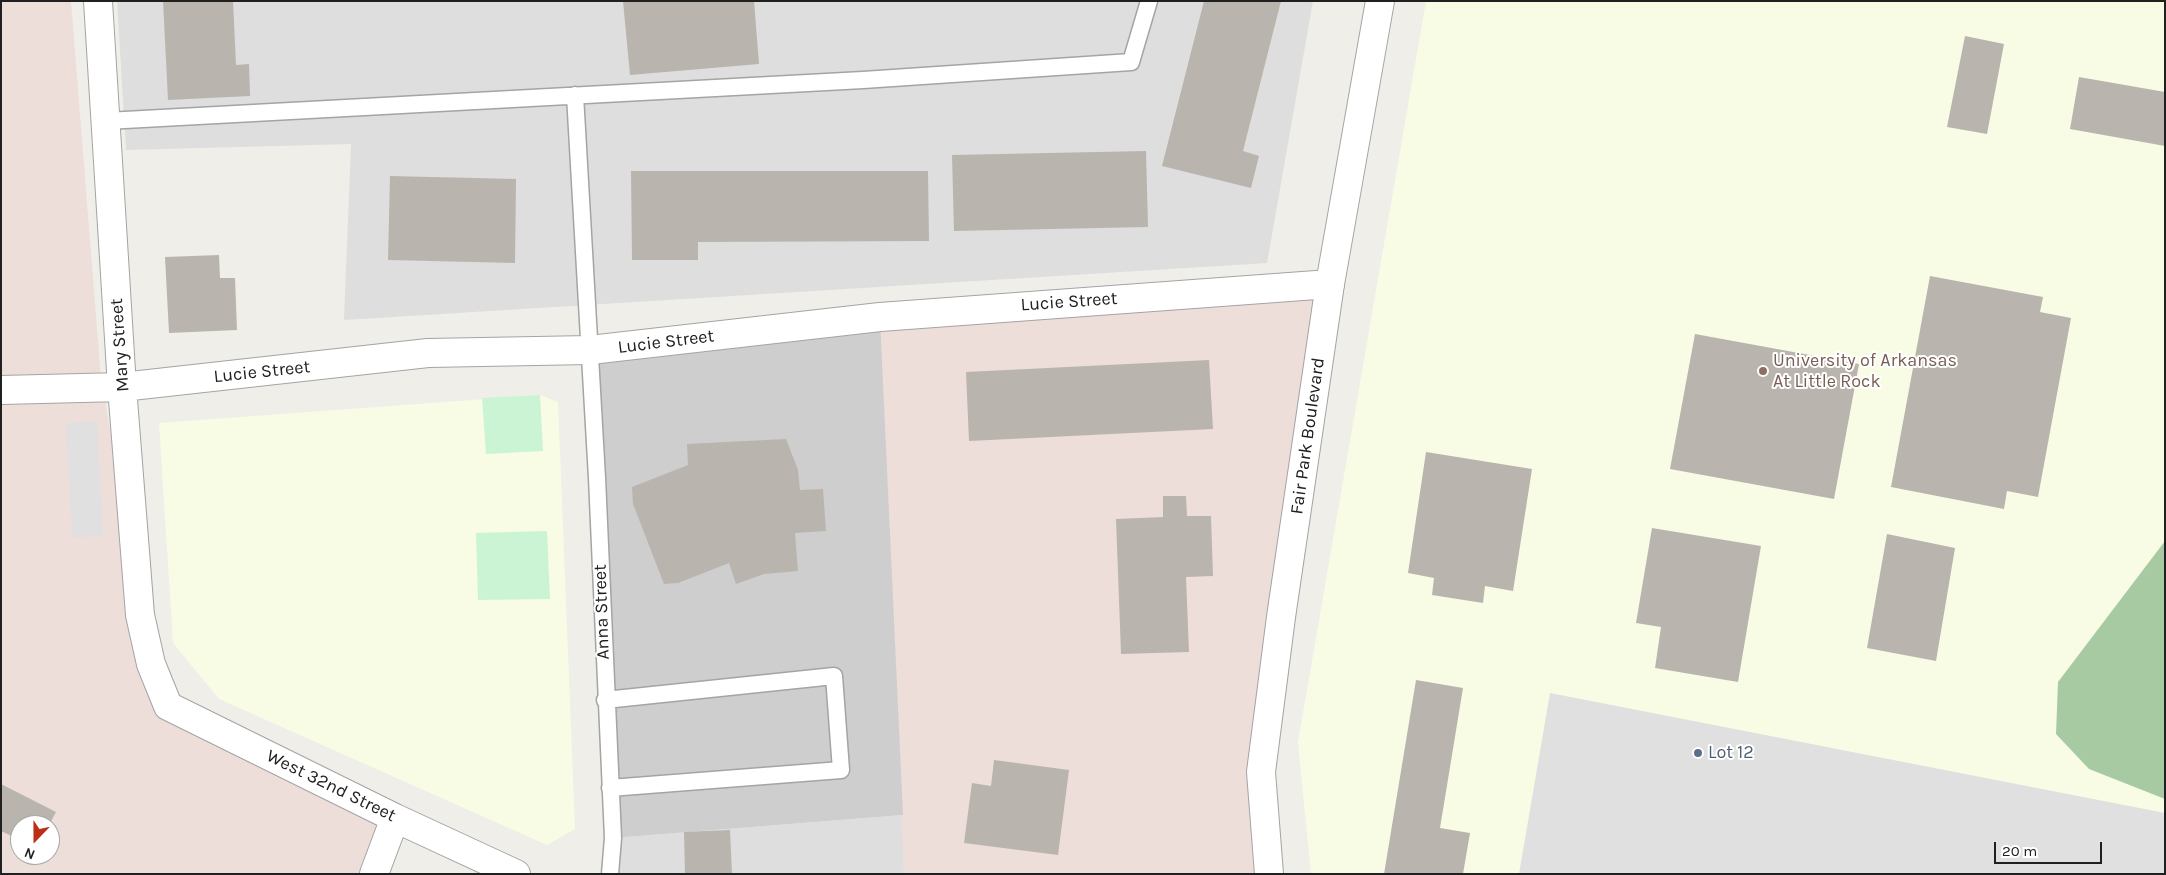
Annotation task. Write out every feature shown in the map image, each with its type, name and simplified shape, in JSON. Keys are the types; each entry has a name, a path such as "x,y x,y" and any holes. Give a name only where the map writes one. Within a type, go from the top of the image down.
{"street":[{"name":"Mary Street","path":"98,1 122,387 140,615 151,664 159,685"},
{"name":"Fair Park Boulevard","path":"1269,874 1261,772 1281,617 1330,284 1380,1"},
{"name":"Lucie Street","path":"1,390 122,387 428,353 590,350 880,317 1330,284"},
{"name":"West 32nd Street","path":"159,685 168,706 395,818 516,874"},
{"path":"374,874 395,818"}],"lane":[{"path":"106,121 863,80 1131,62 1149,1"},
{"name":"Anna Street","path":"575,95 590,350 613,838 610,874"},
{"path":"605,700 834,676 841,770 610,788"}],"shaded area":[{"path":"1,1 71,1 101,379 151,664 159,685 395,818 372,874 1,874"},
{"path":"117,1 1313,1 1267,263 344,320 351,144 126,150"},
{"name":"University of Arkansas At Little Rock","path":"1426,1 2165,1 2165,874 1311,874 1298,742"},
{"path":"1330,284 1261,772 1271,874 904,874 880,317"},
{"path":"880,317 903,815 613,838 590,350"},
{"path":"540,395 558,402 575,829 547,845 219,699 173,643 159,423"},
{"path":"97,421 103,536 72,538 66,423"},
{"name":"Lot 12","path":"1550,693 2165,813 2165,874 1519,874"},
{"path":"903,815 904,874 610,874 613,838"}],"green space":[{"path":"540,395 543,451 486,454 482,398"},
{"path":"547,531 550,599 478,600 476,533"},
{"path":"2165,541 2165,799 2089,769 2056,734 2058,682"}],"building":[{"path":"163,1 233,1 236,65 249,64 250,96 168,100"},
{"path":"623,1 754,1 759,64 630,75"},
{"path":"1204,1 1281,1 1243,151 1259,156 1251,188 1162,166"},
{"path":"1965,36 2004,44 1987,134 1947,127"},
{"path":"2079,77 2165,92 2165,146 2070,129"},
{"path":"1146,151 1148,227 954,231 952,155"},
{"path":"631,171 928,171 929,241 698,242 698,260 632,260"},
{"path":"390,176 516,179 515,263 388,260"},
{"path":"219,255 220,278 235,278 237,330 169,333 165,257"},
{"path":"1930,276 2043,297 2040,312 2071,318 2038,497 2007,491 2004,509 1891,487"},
{"path":"1695,334 1859,364 1834,499 1670,469"},
{"path":"1209,360 1213,429 969,441 966,372"},
{"path":"786,439 798,470 800,490 823,489 826,531 795,533 798,571 764,574 736,584 729,563 678,583 664,584 633,504 632,487 688,465 687,444"},
{"path":"1426,452 1532,469 1513,591 1485,586 1483,603 1432,595 1434,578 1408,573"},
{"path":"1163,496 1186,496 1187,516 1211,516 1213,576 1186,577 1189,652 1121,654 1116,519 1163,517"},
{"path":"1652,528 1761,546 1738,682 1655,668 1661,627 1636,623"},
{"path":"1887,534 1955,548 1936,661 1867,648"},
{"path":"1416,680 1463,688 1440,828 1470,833 1463,874 1384,874"},
{"path":"994,760 1069,770 1058,855 964,843 972,783 991,786"},
{"path":"1,784 56,812 54,815 10,815 10,835 1,831"},
{"path":"730,830 732,874 685,874 684,832"}],"place":[{"name":"University of Arkansas At Little Rock","path":"1763,371"},
{"name":"Lot 12","path":"1698,753"}]}
